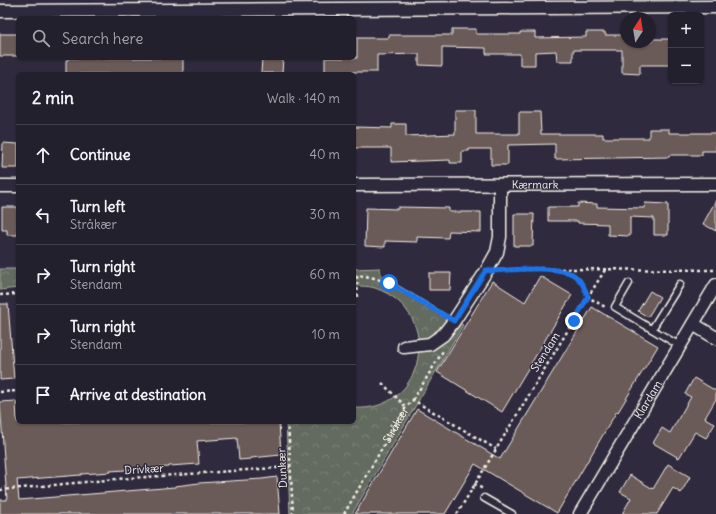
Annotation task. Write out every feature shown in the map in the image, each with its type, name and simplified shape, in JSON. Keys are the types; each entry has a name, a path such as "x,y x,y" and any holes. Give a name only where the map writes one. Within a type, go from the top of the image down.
{"street":[{"path":"0,11 289,5 461,4 716,7"},
{"name":"Kærmark","path":"356,185 716,184"},
{"path":"404,347 430,344 443,335 454,321 497,252 500,237 500,185"},
{"path":"0,186 16,186"},
{"name":"Klardam","path":"580,514 716,285"},
{"path":"692,324 716,338"}],"lane":[{"path":"629,283 615,307 680,346"},
{"path":"652,329 680,284"},
{"path":"484,498 512,514"}],"path":[{"path":"559,269 574,275 583,285 588,297 608,308 615,307"},
{"name":"Stendam","path":"457,514 605,269"},
{"path":"486,270 716,270"},
{"path":"358,300 356,276 374,278 389,283 454,321"},
{"path":"0,295 16,294"},
{"path":"413,400 447,345 443,335"},
{"path":"382,383 406,408"},
{"path":"0,392 16,391"},
{"name":"Stråkær","path":"344,514 406,408 413,400 496,448"},
{"name":"Dunkær","path":"288,424 292,514"},
{"name":"Drivkær","path":"0,490 117,479 290,467"}],"green space":[{"path":"380,268 381,275 463,325 352,514 290,514 286,424 356,424 356,408 378,405 398,395 411,379 418,359 418,338 411,318 397,300 375,288 368,286 356,286 356,269"},
{"path":"0,269 16,269 16,288 0,290"}],"building":[{"path":"452,29 476,29 476,34 520,34 520,32 535,32 535,38 586,37 586,32 605,32 605,35 620,35 620,48 656,48 656,39 668,39 668,65 640,65 640,74 622,73 622,50 573,50 573,61 557,61 556,51 535,52 535,65 520,65 520,54 486,54 486,48 442,47 442,66 419,65 419,54 377,55 377,72 325,72 325,60 356,60 357,38 389,38 389,35 452,35"},
{"path":"0,34 16,34 16,56 0,56"},
{"path":"66,60 183,60 183,72 66,72"},
{"path":"262,60 283,60 282,72 261,72"},
{"path":"455,110 476,110 476,134 519,134 519,112 540,112 541,134 603,134 603,138 649,138 649,129 669,129 669,133 716,133 716,151 702,151 702,155 669,155 669,157 555,159 555,144 508,145 508,165 491,165 491,149 469,149 469,151 462,151 462,163 450,163 450,160 391,162 391,148 356,148 356,127 392,128 392,124 406,124 406,136 455,134"},
{"path":"3,143 16,144 16,168 2,168"},
{"path":"716,200 716,231 703,224"},
{"path":"578,203 597,204 597,207 644,208 645,203 668,204 668,235 654,235 654,218 630,217 630,236 608,235 608,224 578,223 578,221 548,221 548,207 578,207"},
{"path":"2,207 16,207 16,235 7,235 7,230 2,230"},
{"path":"398,207 449,208 449,212 481,212 481,232 449,231 448,238 417,237 417,242 385,241 385,247 365,246 366,208 398,209"},
{"path":"514,214 534,214 533,246 514,246"},
{"path":"429,273 451,273 450,290 429,290"},
{"path":"540,276 572,295 502,412 437,372 492,281 525,302"},
{"path":"650,291 660,297 648,317 638,311"},
{"path":"0,304 8,304 14,379 0,380"},
{"path":"592,307 658,346 618,412 617,411 557,513 475,464 445,514 355,514 417,409 500,459"},
{"path":"694,378 716,391 716,399 705,418 715,424 706,438 695,432 679,458 653,443 662,428 670,433 691,397 685,394"},
{"path":"16,401 16,424 279,424 281,455 239,460 237,438 197,441 199,464 17,480 19,500 277,477 280,514 0,514 0,500 7,500 0,402"},
{"path":"668,464 690,477 681,493 673,488 657,514 622,514 631,498 620,492 630,475 653,489"}],"route":[{"path":"389,283 454,321 486,270 559,269 574,275 583,285 588,297 574,321"}]}
